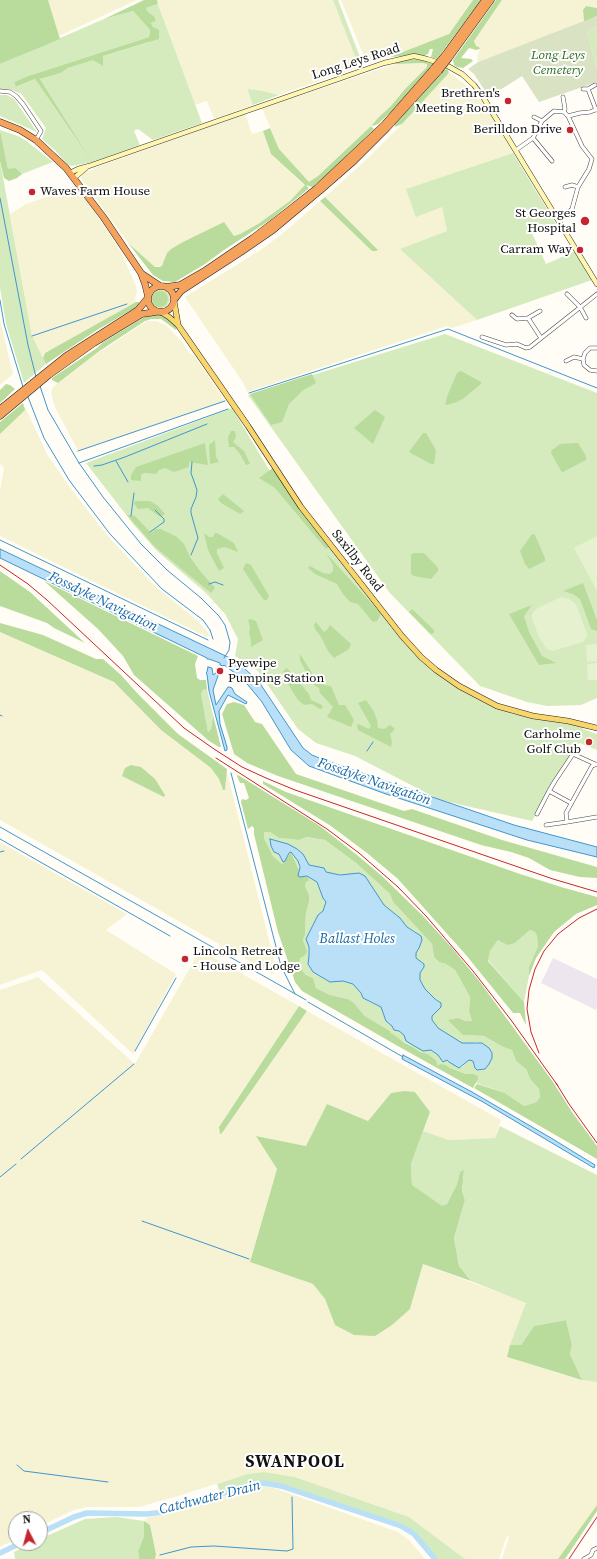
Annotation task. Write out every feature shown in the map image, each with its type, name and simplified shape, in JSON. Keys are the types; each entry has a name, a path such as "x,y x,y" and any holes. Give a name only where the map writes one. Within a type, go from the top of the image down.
{"highway":[{"path":"447,56 485,0"},
{"path":"48,373 145,312 159,312 169,309 181,291 273,230 322,189 354,161 387,128 491,0"},
{"path":"0,409 17,398 91,339 138,310 152,289 180,284 206,270 288,211 317,188 373,135 436,69"},
{"path":"0,122 20,130 36,140 72,175 104,218 141,273 150,308 159,312"},
{"path":"141,273 171,292 174,300"},
{"path":"0,416 17,398"}],"main road":[{"name":"Saxilby Road","path":"174,300 178,325"},
{"name":"Saxilby Road","path":"159,312 169,317 178,325 248,426 301,507 402,636 422,657 445,677 492,704 508,710 533,716 586,724 597,728"}],"street":[{"name":"Long Leys Road","path":"72,175 89,166 384,62 414,56 427,58 446,65 462,74 474,85 516,150 597,284"},
{"path":"583,89 588,89 595,85"},
{"path":"568,116 580,112 597,110 588,89"},
{"path":"0,91 10,92 23,104 42,131 36,140"},
{"path":"563,97 564,112"},
{"path":"516,150 534,138 542,121 554,111 564,112 568,116 582,146 592,159"},
{"path":"534,117 542,121"},
{"path":"534,138 552,161"},
{"path":"592,159 597,157"},
{"path":"559,221 572,209 578,187 589,169 592,159"},
{"path":"564,187 572,185 578,187"},
{"path":"567,294 580,308 586,318"},
{"path":"482,337 506,345 517,344 526,348 530,347 597,294"},
{"path":"512,314 517,319 528,318 540,311"},
{"path":"528,318 541,338"},
{"path":"597,348 590,348 585,353 583,358 584,365 590,370 597,371"},
{"path":"566,360 572,358 583,358"},
{"path":"537,814 549,791 572,754 575,754 596,764 566,813 567,822"},
{"path":"549,791 571,804"},
{"path":"546,825 597,817"},
{"path":"584,1559 597,1548"}],"shaded area":[{"path":"48,0 137,0 59,36"},
{"path":"157,0 333,0 359,67 279,95 263,91 247,90 253,105 214,119 207,101 195,105"},
{"path":"341,0 473,0 449,34 390,57 369,63 364,56"},
{"path":"502,0 597,0 597,8 586,6 583,10 584,22 478,62 477,57 480,49 476,46 474,41"},
{"path":"395,64 427,64 427,67 405,89 391,107 309,183 279,149 262,108"},
{"path":"449,72 475,92 488,110 513,153 406,189 442,206 447,231 401,249 477,320 452,328 447,326 247,392 244,384 185,297 262,249 287,230 320,201 372,251 375,247 325,197 366,160 402,124"},
{"path":"245,114 252,134 263,131 271,154 305,186 290,201 258,224 240,234 234,236 226,226 201,234 171,249 162,266 155,267 129,244 81,178 82,174 97,167"},
{"path":"75,187 90,205 120,250 136,286 136,302 45,353 43,358 32,336 10,214 26,204"},
{"path":"0,320 13,374 0,385"},
{"path":"147,321 156,321 166,325 182,342 189,353 193,354 225,401 78,451 54,405 51,392 53,387 98,352"},
{"path":"25,407 47,454 71,489 98,524 157,588 198,621 210,635 207,637 0,536 0,491 4,468 0,464 0,434 24,410"},
{"path":"0,632 114,682 161,730 211,768 219,779 223,790 225,790 227,772 276,968 275,973 272,974 0,820"},
{"path":"0,842 127,914 106,930 176,974 133,1054 42,970 0,985"},
{"path":"200,950 299,1006 219,1127 222,1133 307,1011 501,1120 495,1138 449,1140 423,1131 430,1112 415,1092 391,1093 368,1121 327,1104 306,1146 257,1136 277,1169 250,1262 313,1284 325,1299 335,1325 410,1310 423,1264 527,1303 507,1357 564,1375 597,1382 597,1505 558,1559 502,1559 509,1537 507,1536 499,1559 465,1559 409,1517 295,1477 264,1472 247,1474 139,1507 87,1507 74,1510 48,1522 48,1511 8,1511 8,1543 0,1547 0,990 38,977 135,1064"},
{"path":"553,958 597,979 596,1010 541,983"},
{"path":"263,1486 274,1488 398,1532 409,1540 425,1559 155,1559 156,1554 150,1525 144,1521 149,1517 165,1515 250,1488"}],"green space":[{"path":"0,0 48,0 60,39 0,64"},
{"path":"144,0 157,0 158,4 146,8 148,12 154,16 156,21 151,23 153,27 159,30 159,39 103,56 103,66 93,60 68,68 61,73 40,79 92,162 35,79 16,87 14,82 28,76 149,37 150,30 133,11 104,19"},
{"path":"333,0 338,0 363,65 359,67"},
{"path":"473,0 481,0 437,59 431,57 433,49 430,49 428,54 423,56 412,55 390,57 449,34"},
{"path":"496,0 502,0 474,41 476,46 480,49 476,50 469,48 461,58 471,59 473,61 463,68 457,67 454,65 453,60"},
{"path":"158,4 202,123 153,140 138,129 134,131 140,145 92,162 72,166 67,165 56,151 42,139 46,128 20,92 21,94 9,89 0,89 0,64 104,19 133,11 150,30 149,37 28,76 14,82 17,87 35,79 89,158 40,79 61,73 68,68 103,56 150,42 153,27 151,23 156,21 154,16 148,12 146,8"},
{"path":"586,6 597,8 597,16 584,22 583,10"},
{"name":"Long Leys Cemetery","path":"597,16 597,27 587,31 597,69 597,82 539,102 522,76 489,97 474,74 468,69 478,62"},
{"path":"597,27 597,69 587,31"},
{"path":"414,59 434,63 393,110 378,124 373,126 372,125 379,117 427,67 427,64 423,63 395,64 395,62"},
{"path":"447,69 449,72 447,75 402,124 395,127 395,124 444,70"},
{"path":"247,89 263,91 279,95 253,105"},
{"path":"0,95 7,95 14,99 37,132 0,116"},
{"path":"371,126 374,129 328,174 312,187 306,185 309,188 307,190 270,220 205,264 175,282 163,281 153,275 128,243 155,267 159,267 162,266 167,253 183,242 224,222 234,236 240,234 258,224 290,201 305,185 271,154 263,131 270,128 279,149 309,182 318,176"},
{"path":"0,130 25,140 53,162 22,174 8,169"},
{"path":"0,130 8,169 15,168 22,174 9,181 4,178 0,161"},
{"path":"513,153 556,224 532,233 546,264 576,251 592,280 477,320 400,249 447,231 442,207 416,217 406,189"},
{"path":"0,161 32,336 46,364 24,383 6,324 0,288"},
{"path":"325,197 378,250 372,251 320,201"},
{"path":"159,289 166,291 170,300 167,306 161,309 154,307 150,300 153,293","holes":["159,292 165,293 168,298 167,303 153,300 153,296"]},
{"path":"160,291 167,296 168,299 163,306 160,307 153,302 152,299 157,292"},
{"path":"136,302 139,302 140,305 97,330 46,364 43,358 45,353"},
{"path":"150,315 162,315 170,320 177,328 176,330 161,319 151,319 145,321 98,352 58,383 52,380 52,378 97,348 102,343"},
{"path":"445,334 597,393 597,698 581,705 547,706 527,702 480,686 389,592 248,395"},
{"path":"461,371 481,382 481,384 464,398 447,405 445,404 448,394 457,373"},
{"path":"312,374 316,383 302,391 289,404 282,422 271,425 250,394"},
{"path":"6,384 15,389 0,403 0,390"},
{"path":"23,403 25,410 0,434 0,422"},
{"name":"Carholme Golf Club","path":"232,408 271,473 422,660 494,706 513,714 583,726 583,729 597,734 597,750 580,743 576,746 532,821 440,800 355,756 316,743 298,729 258,671 235,656 238,639 225,614 206,593 157,551 134,525 86,463"},
{"path":"375,410 385,417 373,444 354,428"},
{"path":"231,431 235,431 236,437 233,442 244,451 250,464 246,465 234,447 229,447 228,437"},
{"path":"423,433 426,433 436,450 434,464 431,464 409,452"},
{"path":"215,440 216,457 219,462 211,464 209,445"},
{"path":"205,443 208,465 189,462 189,467 174,472 165,468 159,470 156,474 141,474 141,481 131,480 131,475 136,467"},
{"path":"578,443 586,456 586,460 563,472 561,471 551,453 552,450 560,444"},
{"path":"274,467 330,546 326,549 275,488 259,478"},
{"path":"223,494 244,511 240,514 221,503 218,499"},
{"path":"135,501 150,501 158,506 165,514 160,517 148,508 138,509 134,504"},
{"path":"127,515 135,516 151,533 156,529 161,529 177,537 184,544 190,557 200,571 215,588 211,593 154,546"},
{"path":"204,533 209,537 213,537 215,533 217,533 234,543 238,552 225,547 217,549 217,553 224,568 219,571 208,550"},
{"path":"532,534 535,535 545,561 529,569 525,564 520,551"},
{"path":"597,536 597,591 574,548"},
{"path":"326,553 381,614 377,621 373,622 358,604 350,602 337,584 315,574 308,568 310,566 323,573 330,574 333,571 333,565"},
{"path":"413,553 425,554 438,568 438,571 431,579 414,576 411,574 411,555"},
{"path":"246,563 251,565 269,596 267,600 264,600 243,569"},
{"path":"0,571 30,592 85,643 47,623 0,606"},
{"path":"44,581 198,656 195,664 197,678 200,680 206,680 207,689 203,690 201,694 208,732 211,729 213,715 221,747 209,741 134,675 123,656 98,629"},
{"path":"583,583 597,620 597,631 591,629 580,599 573,594 563,591"},
{"path":"561,597 569,599 576,604 587,634 583,642 552,651 546,648 539,637 532,619 532,615 538,608"},
{"path":"532,605 524,616 529,632 542,656 556,663 539,665 509,614"},
{"path":"412,609 434,630 434,633 431,634 409,612"},
{"path":"251,619 256,621 263,640 251,647 249,633 250,627 248,620"},
{"path":"316,622 324,632 330,625 351,644 349,649 334,658 315,629 314,625"},
{"path":"0,623 43,635 96,659 103,659 121,675 178,734 227,769 225,790 223,790 219,779 211,768 161,730 114,682 0,632"},
{"path":"597,644 597,661 587,662 586,645"},
{"path":"300,654 312,673 324,685 331,686 339,705 345,705 354,720 351,727 327,717 333,707 320,693 319,688 314,685 308,676 300,660"},
{"path":"597,663 597,680 588,680 587,664"},
{"path":"287,668 309,694 311,700 322,705 323,708 320,709 312,704 304,705 298,700 288,684 283,671"},
{"path":"207,689 213,715 211,729 208,732 201,694 203,690"},
{"path":"366,700 373,710 378,728 384,729 390,725 395,729 390,734 392,742 391,747 358,730 358,724 369,729 371,726 358,703"},
{"path":"234,702 244,705 255,722 262,724 296,774 404,811 412,809 502,840 597,867 597,878 580,877 550,870 529,858 481,845 278,776 247,763 234,754 222,714 227,704"},
{"path":"131,765 141,767 155,779 165,795 164,797 122,776 125,768"},
{"path":"238,775 320,826 382,876 424,917 480,982 553,1082 572,1112 597,1146 597,1159 474,1088 477,1084 505,1093 524,1106 537,1102 540,1097 539,1089 530,1079 526,1069 516,1061 512,1050 503,1047 484,1036 463,1035 448,1020 459,1018 465,1021 472,1021 469,1011 470,997 455,970 446,964 439,962 434,957 432,944 393,902 390,894 356,863 325,840 307,837 299,840 279,838 270,832 264,832 264,838 273,856 282,864 291,852 299,870 298,876 308,877 309,881 306,882 305,886 309,895 309,902 306,913 305,935 303,940 307,952 300,958 299,963 301,969 306,975 313,978 316,988 330,995 348,999 353,1002 365,1016 390,1031 390,1033 405,1043 420,1052 428,1054 436,1060 438,1066 440,1064 446,1065 466,1074 474,1074 478,1076 478,1079 473,1088 302,991 295,982 278,932 254,834 254,828 252,826 248,829 241,802 242,799 246,800 249,798 244,783 240,783 237,776"},
{"path":"263,781 286,792 520,874 597,897 597,905 576,914 554,932 536,958 529,976 529,967 538,946 535,932 530,930 515,943 508,945 498,940 490,951 488,961 524,1002 526,1025 520,1013 513,1013 466,955 398,879 331,826 263,784"},
{"path":"264,832 270,832 279,838 299,840 307,837 325,840 356,863 390,894 393,902 432,944 434,957 439,962 446,964 455,970 470,997 469,1011 472,1021 465,1021 459,1018 463,1035 484,1036 503,1047 512,1050 516,1061 526,1069 530,1079 539,1089 540,1097 538,1102 524,1106 505,1093 476,1083 478,1076 474,1074 466,1074 446,1065 438,1066 436,1060 428,1054 420,1052 365,1016 353,1002 348,999 330,995 316,988 313,978 306,975 301,969 299,963 299,958 305,948 303,940 305,935 306,913 309,902 309,895 305,886 306,882 309,881 305,877 300,877 307,876 317,882 326,902 323,911 318,915 308,935 308,964 313,972 325,980 343,981 353,984 362,996 381,1007 386,1021 404,1035 406,1041 415,1046 431,1050 443,1061 447,1060 462,1067 469,1060 472,1060 474,1065 480,1070 485,1069 492,1058 492,1053 477,1042 462,1044 438,1028 432,1020 432,1016 441,1007 439,1001 425,989 420,980 420,973 424,964 416,958 416,953 422,940 416,932 407,927 400,918 383,905 365,876 326,872 324,868 309,865 303,854 297,849 288,844 270,840 274,851 279,854 284,862 282,864 273,856 264,838"},
{"path":"292,854 298,861 300,877 298,876 299,870"},
{"path":"530,930 535,932 537,936 538,946 529,967 529,976 524,1002 488,960 490,951 498,940 515,943"},
{"path":"299,1006 307,1011 220,1134 219,1127"},
{"path":"404,1091 415,1092 430,1112 411,1164 412,1185 442,1206 447,1204 457,1184 460,1172 464,1170 462,1191 465,1200 454,1238 459,1266 471,1281 423,1264 410,1309 392,1325 375,1336 354,1335 335,1325 325,1299 313,1284 250,1262 277,1169 256,1136 306,1146 327,1104 368,1121 391,1093"},
{"path":"500,1126 597,1175 597,1382 582,1380 570,1354 572,1345 566,1320 534,1326 521,1345 510,1345 526,1303 471,1281 459,1266 454,1238 465,1200 462,1191 464,1171 460,1172 457,1184 447,1204 441,1207 412,1185 411,1164 423,1131 449,1140 495,1138"},
{"path":"566,1320 572,1345 570,1354 582,1380 507,1357 510,1345 521,1345 534,1326"},
{"path":"264,1472 295,1477 409,1517 465,1559 437,1559 416,1533 401,1525 282,1485 263,1482 250,1483 220,1492 217,1484 247,1474"},
{"path":"597,1505 597,1511 565,1559 558,1559"},
{"path":"116,1517 144,1521 144,1536 138,1551 139,1559 15,1559 14,1552 16,1551 48,1551 48,1535 85,1519"},
{"path":"144,1521 150,1525 156,1554 155,1559 139,1559 138,1551 144,1536"}],"water":[{"name":"Fossdyke Navigation","path":"0,549 230,658 244,668 259,682 303,748 312,755 514,825 597,847 597,857 527,840 386,794 309,766 291,750 262,702 248,685 239,677 237,678 236,674 224,665 220,665 220,663 207,659 0,558"},
{"path":"208,667 212,668 213,675 217,672 219,673 213,690 216,705 228,687 232,688 235,694 247,702 246,704 228,695 219,711 220,724 227,747 227,750 225,751 209,691 206,673"},
{"name":"Ballast Holes","path":"270,839 288,844 297,849 303,854 309,865 324,868 326,872 340,875 359,873 365,876 384,905 400,918 407,927 421,936 422,940 416,953 416,958 424,964 424,967 420,973 420,980 425,989 441,1003 441,1007 432,1016 432,1020 438,1028 462,1043 482,1043 489,1048 492,1053 492,1058 485,1069 477,1070 473,1061 469,1060 459,1068 447,1060 443,1062 438,1055 431,1050 423,1051 406,1041 404,1035 399,1031 394,1030 386,1021 381,1007 363,998 361,993 353,984 343,981 330,982 313,972 308,964 309,947 306,939 318,915 323,911 326,902 317,882 307,876 298,876 300,867 298,861 291,852 283,862 279,854 274,852"},
{"path":"403,1055 472,1092 551,1138 595,1165 594,1168 483,1102 402,1059"}],"waterway":[{"path":"0,198 28,345 36,377"},
{"path":"0,300 4,324 23,387"},
{"path":"32,336 127,304"},
{"path":"249,393 448,329 597,388"},
{"path":"40,386 48,410 79,463 103,497 141,544 167,570 201,598 219,616 225,625 230,642 229,650 224,658"},
{"path":"28,397 44,438 69,480 110,534 162,589 203,620 210,630 213,639"},
{"path":"78,451 225,401"},
{"path":"79,463 228,409"},
{"path":"94,466 102,465 125,457 207,424"},
{"path":"116,461 128,482"},
{"path":"191,555 198,538 191,513 197,490 191,473 192,462"},
{"path":"131,516 134,493"},
{"path":"150,532 164,522 164,519 155,510"},
{"name":"Fossdyke Navigation","path":"0,540 208,640"},
{"path":"209,584 215,582 223,585"},
{"path":"367,751 373,742"},
{"path":"231,773 281,966 295,994"},
{"path":"0,827 306,1000"},
{"path":"0,839 170,936"},
{"path":"0,852 4,851"},
{"path":"135,1051 176,978"},
{"path":"308,1002 403,1057"},
{"path":"21,1159 134,1064"},
{"path":"0,1177 16,1164"},
{"path":"142,1221 249,1259"},
{"path":"17,1465 24,1471 108,1482"},
{"name":"Catchwater Drain","path":"48,1529 74,1517 87,1513 147,1514 164,1512 250,1485 263,1483 281,1486 401,1526 414,1534 435,1559"},
{"path":"160,1555 191,1547 214,1546 287,1551 293,1549 292,1497"},
{"name":"Catchwater Drain","path":"0,1553 8,1549"}],"railway":[{"path":"0,565 28,584 47,600 184,728 242,767 295,790 553,879 597,892"},
{"path":"216,758 327,829 359,853 398,887 426,916 473,971 511,1020 558,1086"},
{"path":"539,1053 531,1032 527,1009 529,990 535,969 544,951 558,934 579,918 597,909"},
{"path":"556,1083 597,1143"},
{"path":"569,1559 597,1517"}],"place":[{"name":"Brethren's Meeting Room","path":"508,101"},
{"name":"Berilldon Drive","path":"570,130"},
{"name":"Waves Farm House","path":"32,192"},
{"name":"St Georges Hospital","path":"585,221"},
{"name":"Carram Way","path":"580,250"},
{"name":"Pyewipe Pumping Station","path":"220,671"},
{"name":"Carholme Golf Club","path":"589,742"},
{"name":"Lincoln Retreat - House and Lodge","path":"185,959"}],"district":[{"name":"SWANPOOL","path":"295,1463"}]}
